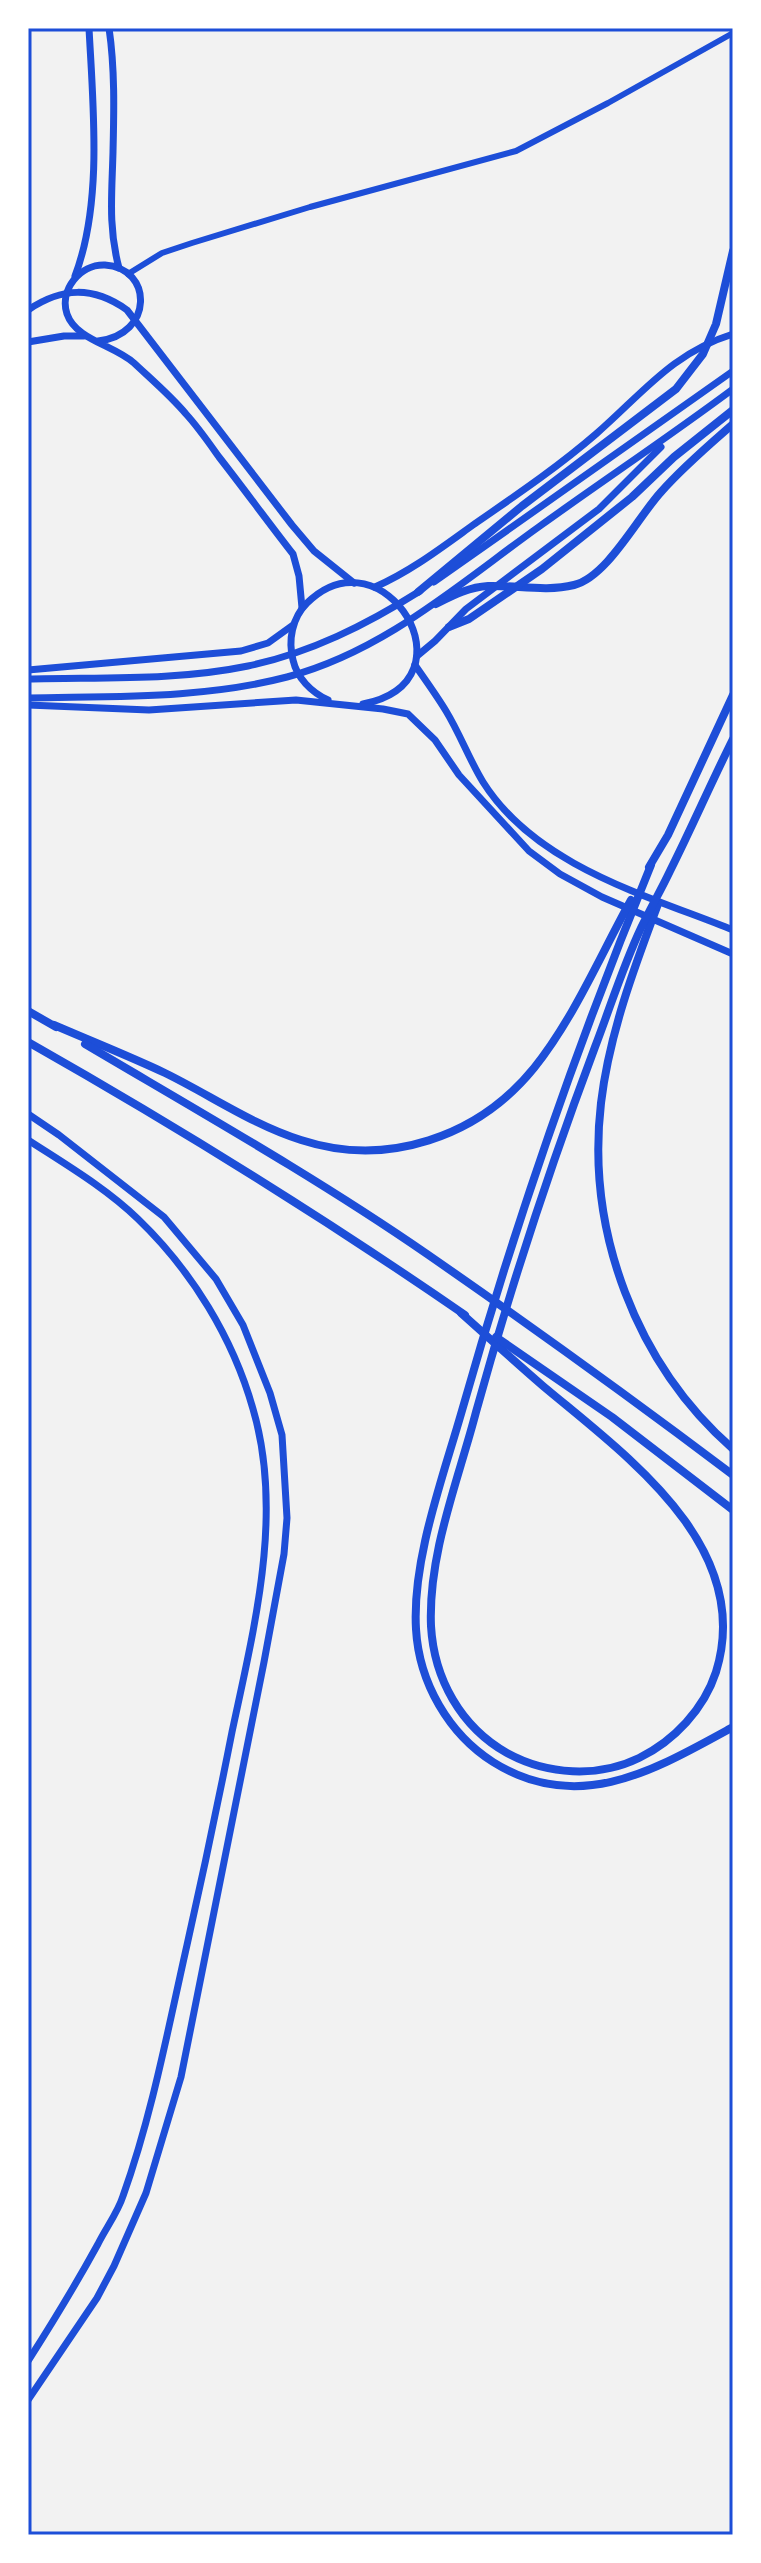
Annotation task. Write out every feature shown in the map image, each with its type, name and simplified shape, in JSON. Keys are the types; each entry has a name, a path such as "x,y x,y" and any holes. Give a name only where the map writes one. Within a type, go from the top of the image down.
{"highway":[{"path":"418,592 522,506 676,389 703,354 716,324 733,251"},
{"path":"449,627 469,619 542,569 733,410"},
{"path":"436,604 458,593 486,586 548,588 576,585 605,567 662,490 733,424"},
{"path":"54,1025 165,1073 227,1107 300,1140 336,1148 399,1148 428,1142 469,1125 506,1098 536,1066 571,1013 668,835 733,695"},
{"path":"461,1313 638,1466 684,1517 708,1559 723,1624 721,1651 714,1678 694,1713 662,1745 620,1766 597,1770 558,1770 536,1766 493,1745 475,1729 460,1714 445,1687 431,1629 432,1595 439,1550 488,1369 517,1273 567,1121 640,930 733,739"},
{"path":"651,865 571,1068 503,1267 438,1493 420,1574 416,1629 426,1676 447,1718 461,1736 479,1753 502,1767 554,1785 615,1783 642,1774 733,1727"},
{"path":"671,869 630,983 605,1075 599,1129 602,1199 617,1269 638,1325 690,1404 733,1449"},
{"path":"28,1011 232,1131 425,1253 590,1368 733,1475"},
{"path":"28,1042 117,1092 291,1199 612,1417 733,1510"}],"main road":[{"path":"84,336 67,315 67,291 81,261 92,184 93,109 89,28"},
{"path":"109,28 113,52 110,224 119,268"},
{"path":"74,279 85,269 96,265 119,268 128,274 139,291 136,321 123,335 98,341"},
{"path":"28,310 67,291 97,295 115,302 136,321 314,551 354,583"},
{"path":"375,587 405,573 509,500 595,435 685,354 733,334"},
{"path":"28,342 84,336 131,360 186,414 293,554 302,608"},
{"path":"28,679 190,674 250,666 354,630 456,569 733,371"},
{"path":"28,698 190,693 287,677 334,660 397,629 436,604 733,389"},
{"path":"417,656 466,609 599,509 675,432"},
{"path":"333,703 309,687 293,663 290,644 293,625 302,608 316,594 333,585 354,583 375,587 402,608 415,635 417,656 411,677 395,691 379,700 352,706"},
{"path":"28,670 241,651 268,643 293,625"},
{"path":"415,665 447,712 484,783 508,813 538,840 570,861 609,880 733,930"},
{"path":"28,705 149,710 272,700 333,703 408,714 421,724 459,775 529,851 560,874 602,897 733,954"},
{"path":"28,1114 164,1217 216,1279 243,1325 270,1393 282,1435 287,1518 284,1554 181,2077 146,2193 108,2277 28,2400"},
{"path":"28,1140 81,1174 137,1218 181,1267 220,1325 254,1410 262,1446 267,1513 247,1663 200,1889 151,2100 123,2199 63,2307 28,2361"}],"street":[{"path":"128,274 162,253 192,243 324,203 516,151 733,33"}]}
